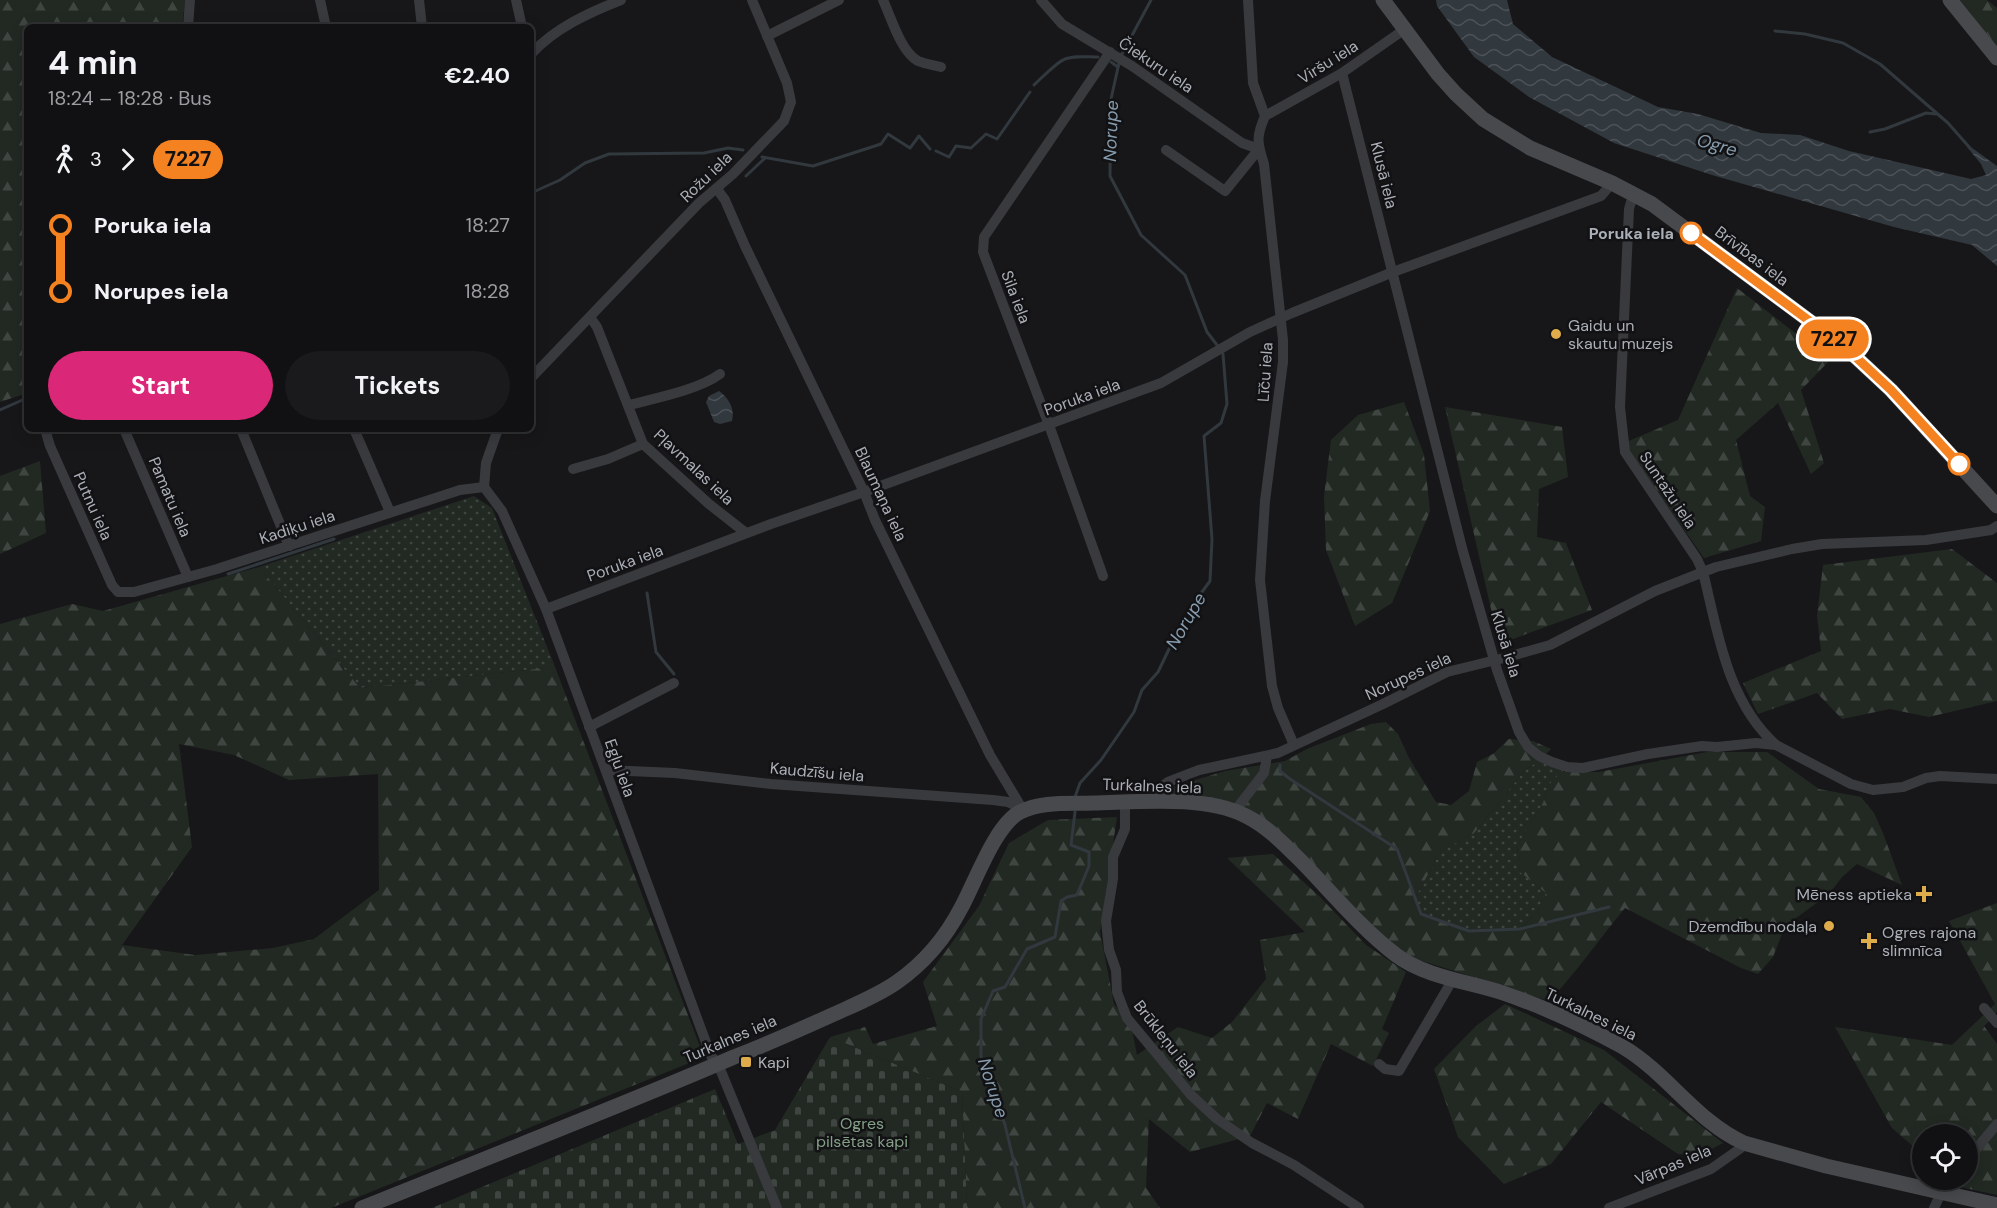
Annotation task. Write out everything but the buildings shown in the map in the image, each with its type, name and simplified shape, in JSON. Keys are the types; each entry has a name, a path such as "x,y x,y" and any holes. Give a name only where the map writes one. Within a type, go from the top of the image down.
{"main road":[{"name":"Brīvības iela","path":"1383,0 1438,74 1483,119 1530,148 1612,183 1660,209 1846,348 1867,367 1997,506"},
{"path":"1950,0 1997,58"},
{"name":"Turkalnes iela","path":"362,1208 718,1064 868,999 905,975 926,957 944,935 959,912 1003,827 1011,818 1023,810 1044,804 1125,802 1195,803 1246,816 1272,834 1378,940 1400,958 1414,966 1504,993 1554,1013 1624,1048 1663,1078 1732,1138 1826,1166 1997,1205"}],"street":[{"path":"188,24 190,0"},
{"path":"320,0 325,24"},
{"path":"418,0 422,24"},
{"path":"516,0 521,24"},
{"path":"534,48 567,25 621,0"},
{"name":"Rožu iela","path":"534,375 699,203 717,189 779,128 791,102 787,82 752,0"},
{"path":"767,36 839,0"},
{"path":"884,0 905,48 912,57 921,62 941,66"},
{"name":"Čiekuru iela","path":"1041,0 1062,24 1110,52 1242,143 1259,149"},
{"path":"1248,0 1253,83 1265,116"},
{"name":"Viršu iela","path":"1265,116 1342,74 1405,29"},
{"name":"Sila iela","path":"1103,576 1049,425 983,252 984,237 1110,52"},
{"name":"Klusā iela","path":"1342,74 1459,536 1494,660 1513,717 1524,741 1539,756 1567,766 1583,768 1648,754 1702,746 1756,743 1776,745 1864,789 1903,787 1926,778 1940,776 1997,779"},
{"name":"Līču iela","path":"1265,116 1258,134 1259,149 1264,164 1281,318 1283,362 1264,501 1260,580 1272,686 1278,708 1294,745"},
{"path":"1167,150 1225,191 1259,149"},
{"name":"Poruka iela","path":"546,609 746,533 1161,383 1250,332 1281,318 1393,272 1601,196 1612,183"},
{"name":"Blaumaņa iela","path":"717,189 957,690 990,755 1023,810"},
{"name":"Suntažu iela","path":"1637,195 1629,209 1626,268 1620,407 1625,452 1691,549 1702,572 1729,673 1737,693 1754,723 1776,745"},
{"name":"Pļavmalas iela","path":"590,317 597,327 643,444 709,504 746,533"},
{"path":"629,405 687,389 720,374"},
{"name":"Putnu iela","path":"46,432 112,585 118,592"},
{"name":"Pamatu iela","path":"125,432 188,577"},
{"path":"242,432 289,546"},
{"path":"355,432 390,513"},
{"path":"484,487 486,463 497,432"},
{"path":"573,469 618,455 643,444"},
{"name":"Kadiķu iela","path":"118,592 135,592 188,577 460,490 484,487"},
{"name":"Egļu iela","path":"484,487 502,511 546,609 711,1056 718,1064 777,1208"},
{"name":"Norupes iela","path":"1158,802 1161,787 1168,782 1218,765 1267,756 1373,710 1447,672 1550,645 1655,591 1716,567 1822,544 1926,540 1991,530 1997,526"},
{"path":"589,726 674,683"},
{"path":"1234,812 1264,773 1267,756"},
{"name":"Kaudzīšu iela","path":"606,770 675,773 771,784 1008,801 1023,810"},
{"name":"Brūkleņu iela","path":"1125,802 1125,829 1113,857 1113,879 1106,921 1109,950 1116,970 1117,992 1127,1018 1191,1095 1217,1119 1252,1143 1294,1165 1359,1208"},
{"path":"1379,1064 1385,1069 1399,1071 1453,979"},
{"path":"1984,1008 1997,1023"},
{"path":"1978,1147 1997,1124"},
{"name":"Vārpas iela","path":"1609,1208 1711,1168 1741,1148 1744,1143"},
{"path":"1934,1208 1941,1192"}],"green space":[{"path":"0,0 185,0 182,24 24,24 24,394 0,402"},
{"path":"1960,0 1987,0 1997,8 1997,46"},
{"path":"1737,288 1830,360 1801,390 1824,463 1811,474 1778,403 1736,440 1750,496 1765,507 1761,541 1704,558 1624,443 1678,420"},
{"path":"1404,402 1424,455 1430,511 1392,603 1355,626 1326,550 1324,496 1331,440 1358,415"},
{"path":"1445,407 1562,427 1568,477 1539,489 1537,537 1566,543 1592,610 1499,644"},
{"path":"40,461 46,533 0,554 0,476"},
{"path":"474,496 492,508 555,667 360,688 259,567"},
{"path":"1952,549 1997,583 1997,701 1929,717 1890,709 1842,719 1817,693 1758,714 1743,683 1821,651 1817,616 1823,565"},
{"path":"259,567 360,688 555,667 704,1057 331,1208 0,1208 0,624 72,604 103,611","holes":["179,744 234,755 289,780 378,774 379,890 314,939 273,948 195,955 122,945 192,847"]},
{"path":"1386,722 1398,734 1409,758 1436,802 1451,805 1469,791 1477,762 1493,754 1509,739 1533,741 1551,749 1525,770 1474,833 1441,851 1415,898 1421,914 1469,931 1520,929 1537,912 1546,893 1520,872 1517,846 1543,803 1548,786 1561,772 1599,772 1707,752 1767,752 1819,789 1861,797 1874,813 1902,885 1857,864 1842,877 1829,894 1785,926 1773,957 1758,974 1741,968 1625,908 1549,1001 1410,957 1374,933 1257,819 1133,799 1225,771 1285,761 1307,749 1371,724"},
{"path":"1539,761 1567,767 1548,786 1543,803 1517,846 1520,872 1546,893 1537,912 1520,929 1469,931 1421,914 1415,898 1441,851 1474,833 1525,770"},
{"path":"1117,817 1100,932 1114,1004 1131,1025 1137,1055 1178,1027 1212,1038 1232,1022 1266,979 1260,940 1305,932 1227,858 1273,854 1320,897 1366,945 1406,972 1382,1029 1389,1033 1373,1066 1331,1044 1298,1119 1267,1103 1250,1136 1190,1152 1149,1119 1146,1188 1160,1208 967,1208 962,1092 830,1037 865,1027 873,1044 937,1026 923,982 979,906 1009,843 1048,820"},
{"path":"1997,903 1997,1012 1984,1026 1997,1044 1997,1195 1974,1190 1978,1190 1978,1124 1912,1124 1912,1145 1892,1128 1835,1027 1952,1045 1995,1004 1949,921"},
{"path":"1505,1004 1604,1050 1723,1143 1698,1156 1678,1154 1601,1102 1551,1164 1504,1184 1458,1137 1434,1069 1476,1026"},
{"name":"Ogres pilsētas kapi","path":"830,1037 962,1092 967,1208 432,1208 715,1089 738,1144 775,1130"}],"water":[{"name":"Ogre","path":"1436,0 1507,0 1513,24 1552,57 1658,107 1698,114 1761,133 1800,135 1849,151 1971,179 1986,175 1981,164 1967,147 1968,145 1997,166 1997,266 1972,245 1894,227 1712,175 1614,143 1529,97 1474,57 1437,6"},
{"path":"719,391 728,400 733,412 732,421 720,424 714,422 706,402 709,396"}],"waterway":[{"name":"Norupe","path":"1122,54 1151,0"},
{"path":"1775,31 1805,34 1843,43 1880,64 1948,123 1970,148"},
{"path":"1034,85 1053,67 1067,58 1098,57"},
{"path":"1111,62 1118,67"},
{"name":"Norupe","path":"1119,63 1111,99 1110,176 1141,235 1185,275 1207,332 1217,345"},
{"path":"936,151 949,157 956,146 971,148 986,134 997,139 1030,92"},
{"path":"1870,132 1885,129 1926,113 1936,114"},
{"path":"762,157 813,166 881,144 888,134 910,148 919,136 930,149"},
{"path":"534,192 560,180 585,163 609,154 704,153 728,148 743,150"},
{"path":"746,176 765,158"},
{"name":"Norupe","path":"1075,797 1080,783 1101,760 1134,712 1142,690 1158,672 1183,620 1189,617 1191,607 1210,581 1212,539 1204,436 1221,423 1227,404 1223,354"},
{"path":"0,410 24,399"},
{"path":"228,574 334,539"},
{"path":"647,593 656,652 674,674"},
{"path":"1280,765 1280,771 1290,779 1397,849 1421,914 1469,931 1520,929 1609,907"},
{"name":"Norupe","path":"1025,1208 1005,1125 981,1056 981,1019 993,991 1005,987 1027,949 1055,937 1061,901 1077,895 1089,866 1089,852 1071,845 1075,812"}],"bus line":[{"name":"7227","path":"1691,233 1846,348 1891,390 1959,464"}],"place":[{"name":"Poruka iela","path":"1691,233"},
{"name":"Gaidu un skautu muzejs","path":"1556,334"},
{"name":"Mēness aptieka","path":"1924,894"},
{"name":"Dzemdību nodaļa","path":"1829,926"},
{"name":"Ogres rajona slimnīca","path":"1869,941"},
{"name":"Kapi","path":"746,1062"}]}
